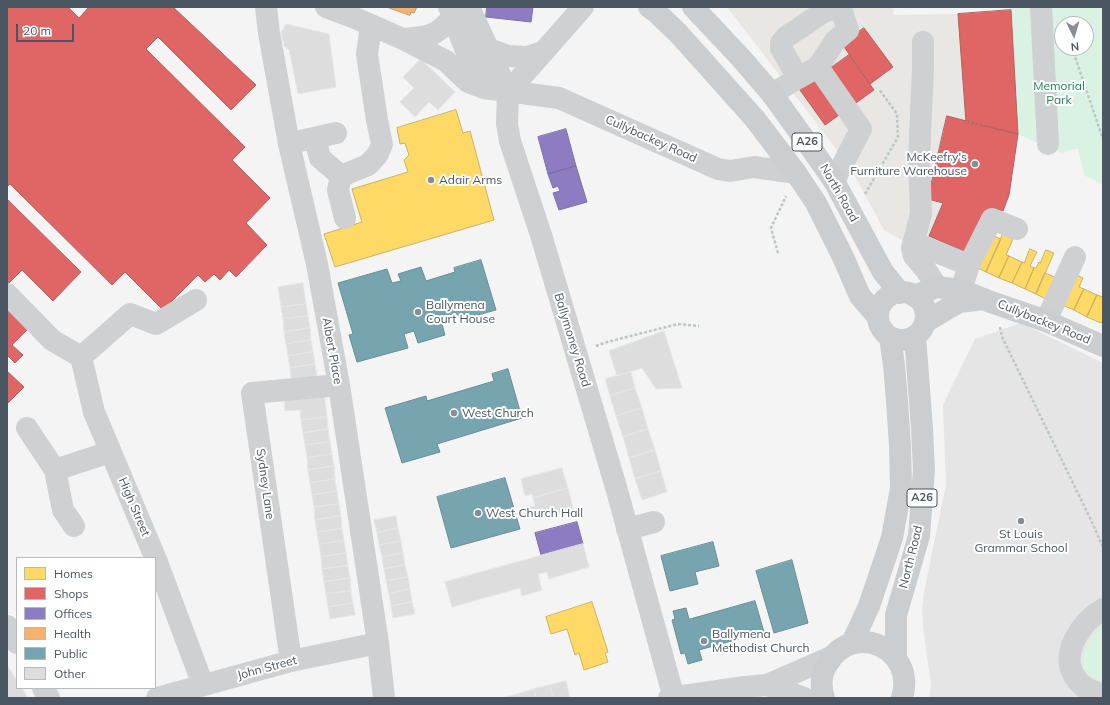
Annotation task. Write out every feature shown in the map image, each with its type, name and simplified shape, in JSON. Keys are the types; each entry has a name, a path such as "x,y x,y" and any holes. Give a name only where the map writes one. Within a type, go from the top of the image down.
{"main road":[{"name":"A26","path":"649,7 678,33 755,118 796,173 816,203 843,257 860,296 878,317 879,325 890,337"},
{"name":"North Road","path":"693,7 741,58 772,94 834,181 883,272 907,294"},
{"name":"Cullybackey Road","path":"907,294 937,287 961,290 1046,321 1103,346"},
{"path":"878,317 882,303 887,298 893,294 907,294"},
{"name":"A26","path":"907,294 920,301 924,307 925,315 920,329"},
{"name":"Cullybackey Road","path":"920,329 959,302 991,301"},
{"name":"North Road","path":"896,658 896,615 919,536 924,470 920,329"},
{"path":"890,337 903,340 920,329"},
{"name":"North Road","path":"852,643 869,606 892,538 901,488 898,416 890,337"},
{"name":"A26","path":"852,643 864,642 877,644 888,650 896,658 901,666 904,676 905,687 902,698"},
{"path":"824,698 822,692 822,680 824,668 831,657 840,649 852,643"}],"street":[{"name":"Albert Place","path":"266,7 269,33 289,144 317,264 339,385 378,643 384,698"},
{"name":"Cullybackey Road","path":"326,7 403,39 446,61 468,82 484,88 559,98 718,169 730,171 754,167 796,173"},
{"path":"508,92 583,7"},
{"path":"1041,7 1048,144"},
{"path":"772,94 818,67 834,41 848,30 842,12 834,9 825,11 786,37 781,43 780,48 798,78"},
{"path":"457,10 472,66 482,76 508,92"},
{"path":"457,10 489,49 508,92"},
{"path":"403,39 428,36 439,31 457,10"},
{"path":"341,176 368,165 378,154 382,144 367,54 371,25"},
{"path":"923,42 919,158 921,214 912,248 913,254 937,287"},
{"path":"489,49 508,56 527,57 543,52"},
{"path":"818,67 861,129 834,181"},
{"name":"Ballymoney Road","path":"508,92 508,124 510,141 541,235 616,487 672,698"},
{"path":"289,144 336,133"},
{"path":"315,138 320,158 341,176"},
{"path":"341,176 338,190 344,218"},
{"path":"961,290 969,265 992,219 1017,229"},
{"path":"914,243 969,265"},
{"path":"1046,321 1075,257"},
{"path":"7,294 52,340 81,357 130,314 156,324 196,300"},
{"name":"High Street","path":"81,357 94,412 155,557"},
{"name":"Sydney Lane","path":"291,661 252,393 339,385"},
{"path":"27,428 55,470 64,510 74,526"},
{"path":"55,470 110,452"},
{"path":"627,529 654,522"},
{"name":"High Street","path":"156,560 203,685"},
{"path":"1103,609 1094,614 1077,635 1071,648 1069,661 1072,672 1079,683 1089,690 1103,694"},
{"path":"7,626 16,641"},
{"name":"John Street","path":"157,698 291,661 378,643"},
{"path":"672,698 767,685 831,657"},
{"path":"767,685 804,698"},
{"path":"44,689 49,698"}],"path":[{"path":"1075,56 1103,139"},
{"path":"852,215 898,137 897,114 879,89"},
{"path":"778,253 771,228 796,173"},
{"path":"991,301 1002,336 1103,547"},
{"path":"576,353 607,342 678,324 699,326"}],"shaded area":[{"path":"727,7 893,7 894,15 958,14 1011,10 1018,134 1009,195 1003,211 993,209 959,272 884,230 850,167"},
{"name":"St Louis Grammar School","path":"1021,323 1103,363 1103,698 929,698 931,685 922,611 924,592 946,485 943,405 975,339"}],"green space":[{"name":"Memorial Park","path":"1011,7 1103,7 1103,185 1084,175 1078,148 1061,153 1018,134"},
{"path":"1103,624 1103,681 1091,677 1083,672 1082,665 1084,652 1090,640"}],"building: Homes":[{"name":"Adair Arms","path":"456,110 463,133 470,131 494,220 335,267 324,234 362,222 352,189 408,172 404,160 409,155 405,143 400,144 397,128"},
{"path":"989,234 1001,239 986,272 974,266"},
{"path":"1003,234 1013,239 1006,255 1009,256 999,278 986,272"},
{"path":"1030,249 1037,252 1030,266 1034,268 1025,289 1012,283 1022,262 1024,263"},
{"path":"1046,250 1054,253 1036,294 1025,289 1034,268 1036,268 1039,262 1040,263"},
{"path":"1009,256 1022,262 1012,283 999,278"},
{"path":"1045,273 1057,278 1048,300 1036,294"},
{"path":"1074,274 1083,278 1079,287 1084,289 1074,310 1060,304"},
{"path":"1084,289 1097,295 1087,317 1074,310"},
{"path":"1097,295 1103,297 1103,320 1101,323 1087,317"},
{"path":"592,602 608,652 605,653 608,662 584,670 579,653 575,655 567,629 551,634 546,617"}],"building: Shops":[{"path":"7,7 68,7 79,18 89,7 173,7 256,85 231,110 158,37 146,49 245,147 232,160 270,198 246,223 267,245 236,277 229,270 220,280 214,274 205,282 198,275 163,310 125,272 112,285 10,184 7,187"},
{"path":"1011,10 1018,134 966,122 958,14"},
{"path":"864,28 893,67 870,84 842,44"},
{"path":"849,55 874,90 825,125 800,90"},
{"name":"McKeefry's Furniture Warehouse","path":"947,116 1018,134 1009,195 1003,211 993,208 973,255 929,236 943,203 928,199"},
{"path":"7,199 81,272 53,301 22,270 7,285"},
{"path":"7,298 33,324 12,345 23,355 15,363 7,355"},
{"path":"7,371 24,387 7,404"}],"building: Offices":[{"path":"487,7 533,7 531,22 486,17"},
{"path":"566,129 576,166 548,174 538,137"},
{"path":"576,166 587,202 559,210 553,193 560,191 558,186 553,188 548,174"},
{"path":"577,522 583,544 541,555 535,533"}],"building: Health":[{"path":"387,7 417,7 414,13 411,12 410,15"}],"building: Public":[{"name":"Ballymena Court House","path":"481,260 496,310 466,318 465,314 441,321 445,335 418,343 414,331 404,334 408,348 357,362 349,335 353,334 338,283 387,269 392,283 401,281 398,274 421,267 426,281 455,272 454,268"},
{"name":"West Church","path":"508,369 522,418 437,444 440,452 402,463 385,408 426,396 427,401 494,381 492,374"},
{"name":"West Church Hall","path":"505,478 520,529 451,548 437,497"},
{"path":"713,542 719,566 695,572 698,584 670,591 661,556"},
{"path":"792,560 808,623 774,633 756,571"},
{"name":"Ballymena Methodist Church","path":"755,601 764,632 699,650 702,660 688,664 685,653 681,654 672,620 675,619 673,611 686,608 689,619"}],"building: Other":[{"path":"286,24 329,34 336,87 298,94 289,50 284,46 281,33"},
{"path":"421,59 455,92 438,110 429,102 415,117 400,102 414,88 403,77"},
{"path":"303,283 306,304 281,307 278,287"},
{"path":"306,304 308,316 283,319 281,307"},
{"path":"308,316 310,328 284,332 283,319"},
{"path":"310,328 311,340 286,344 284,332"},
{"path":"664,331 682,388 656,389 642,368 617,376 609,351"},
{"path":"311,340 313,352 288,356 286,344"},
{"path":"313,352 315,364 290,368 288,356"},
{"path":"315,364 317,377 291,380 290,368"},
{"path":"631,372 635,388 610,396 605,379"},
{"path":"635,388 642,408 616,416 610,396"},
{"path":"324,393 327,417 301,420 300,410 285,411 284,398"},
{"path":"642,408 648,429 623,437 616,416"},
{"path":"327,417 328,429 303,433 301,420"},
{"path":"328,429 330,442 305,445 303,433"},
{"path":"648,429 655,450 629,458 623,437"},
{"path":"330,442 332,454 307,458 305,445"},
{"path":"655,450 661,471 635,479 629,458"},
{"path":"332,454 334,466 308,470 307,458"},
{"path":"334,466 335,479 310,483 308,470"},
{"path":"562,468 568,488 533,498 532,494 525,496 521,479"},
{"path":"661,471 667,492 642,500 635,479"},
{"path":"335,479 337,491 312,495 310,483"},
{"path":"568,488 573,509 533,520 529,507 535,506 533,498"},
{"path":"337,491 339,504 314,507 312,495"},
{"path":"339,504 341,516 315,520 314,507"},
{"path":"341,516 342,529 317,532 315,520"},
{"path":"396,516 398,528 377,533 374,520"},
{"path":"398,528 401,541 379,545 377,533"},
{"path":"342,529 344,541 319,544 317,532"},
{"path":"344,541 346,553 321,557 319,544"},
{"path":"401,541 403,553 382,557 379,545"},
{"path":"583,544 589,567 549,579 547,572 538,574 542,590 522,596 520,588 452,607 445,582"},
{"path":"346,553 348,566 322,569 321,557"},
{"path":"403,553 405,565 384,569 382,557"},
{"path":"405,565 408,577 386,581 384,569"},
{"path":"348,566 350,578 324,582 322,569"},
{"path":"408,577 410,589 389,594 386,581"},
{"path":"350,578 351,591 326,594 324,582"},
{"path":"410,589 412,602 391,606 389,594"},
{"path":"351,591 353,603 328,607 326,594"},
{"path":"412,602 415,614 393,618 391,606"},
{"path":"353,603 355,615 330,619 328,607"},
{"path":"7,665 16,679 16,689 23,689 28,698 7,698"},
{"path":"566,681 570,698 553,698 550,685"},
{"path":"550,685 553,698 536,698 534,689"},
{"path":"534,689 536,698 519,698 518,694"},
{"path":"518,694 519,698 502,698"}],"place":[{"name":"McKeefry's Furniture Warehouse","path":"975,164"},
{"name":"Adair Arms","path":"431,180"},
{"name":"Ballymena Court House","path":"418,312"},
{"name":"West Church","path":"454,413"},
{"name":"West Church Hall","path":"478,513"},
{"name":"St Louis Grammar School","path":"1021,521"},
{"name":"Ballymena Methodist Church","path":"704,641"}]}
